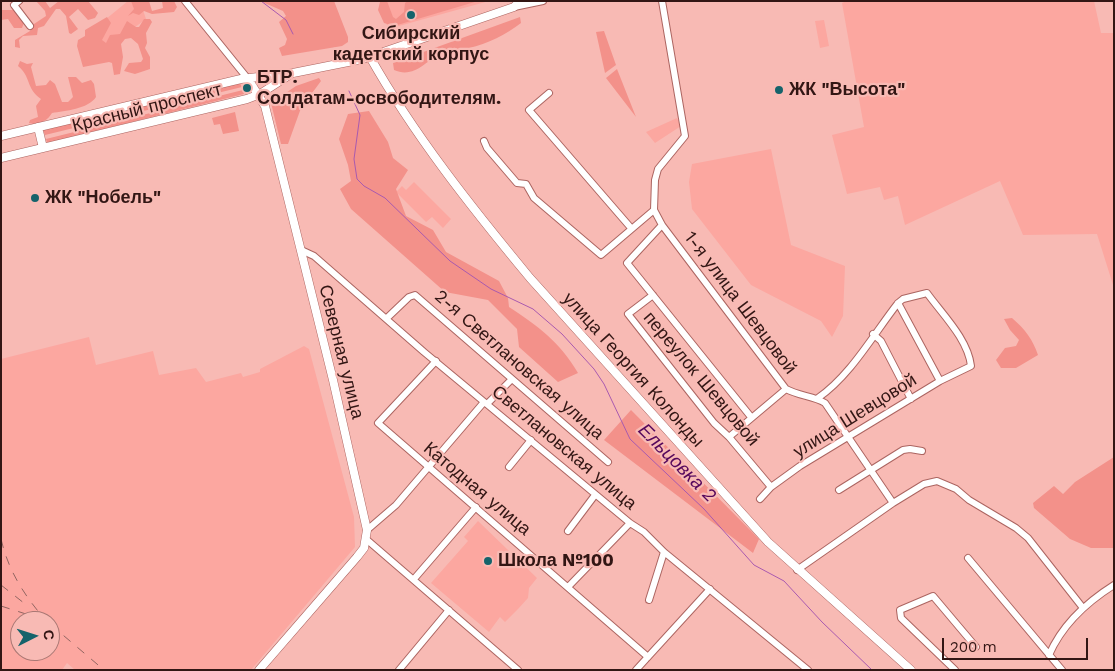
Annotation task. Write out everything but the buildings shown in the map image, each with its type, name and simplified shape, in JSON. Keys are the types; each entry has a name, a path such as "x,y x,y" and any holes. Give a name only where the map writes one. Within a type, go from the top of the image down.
{"main road":[{"name":"Красный проспект","path":"1,136 248,79 293,73 370,57 517,4"},
{"name":"улица Георгия Колонды","path":"370,57 424,140 498,240 530,278 768,542 797,570 911,670"},
{"name":"Красный проспект","path":"1,158 247,100 293,73"},
{"name":"Северная улица","path":"248,79 260,94 265,106 367,530 366,539"},
{"path":"38,127 43,148"},
{"path":"259,670 357,557 366,539"}],"street":[{"path":"19,1 14,6 30,26"},
{"name":"Северная улица","path":"185,1 248,79"},
{"path":"517,4 543,1"},
{"path":"484,141 486,148 516,183 526,184 534,198 601,255 654,210 655,180 658,169 685,136 662,1"},
{"path":"549,93 529,110 631,228"},
{"name":"1-я улица Шевцовой","path":"654,210 662,225 786,389 806,398 818,398"},
{"path":"662,225 627,263 750,417"},
{"name":"Светлановская улица","path":"301,250 314,256 486,403 630,523 644,532 664,552 808,670"},
{"name":"улица Шевцовой","path":"760,499 771,487 848,437 940,381 971,366 960,338 927,293 903,299 898,304"},
{"name":"2-я Светлановская улица","path":"387,318 408,298 415,295 608,462"},
{"name":"переулок Шевцовой","path":"653,295 628,314 714,423 729,437 771,487"},
{"path":"893,503 830,409 818,398 844,374 898,304 940,381"},
{"path":"874,334 881,341 910,399"},
{"name":"Катодная улица","path":"436,361 378,423 648,657"},
{"path":"367,530 396,505 486,403 511,380"},
{"path":"729,437 750,417 786,389"},
{"path":"509,467 531,440"},
{"path":"839,490 903,450 922,451"},
{"path":"797,570 893,503 924,484 937,481 956,489 969,500 1016,528 1028,538 1083,608"},
{"path":"568,531 596,495"},
{"path":"414,579 476,507"},
{"path":"568,587 630,523"},
{"path":"366,539 518,670"},
{"path":"649,600 664,552"},
{"path":"968,558 1062,670"},
{"path":"1049,655 1067,625 1083,608 1114,585"},
{"path":"636,670 710,589"},
{"path":"956,670 899,614 900,610 933,596 976,647"},
{"path":"399,670 449,610"}],"shaded area":[{"path":"13,1 24,1 19,6 26,17 22,28 14,28 8,19 1,20 1,10 15,10"},
{"path":"36,1 45,1 50,8 59,1 88,1 98,13 95,18 88,20 78,9 69,17 78,29 71,34 69,33 66,16 60,9 56,9 44,26 38,28 37,35 23,36 19,40 20,48 15,47 15,40 30,31 34,24 46,16 45,11"},
{"path":"128,1 140,1 146,19 103,51 96,47 106,19"},
{"path":"131,1 149,1 152,11 163,8 162,1 174,1 177,7 174,12 152,14 144,11 139,15 133,13 128,16 134,9"},
{"path":"260,1 334,1 348,37 348,42 342,46 282,56 279,48 285,45 287,39 279,22 286,16 283,11"},
{"name":"Сибирский кадетский корпус","path":"380,1 489,1 388,29"},
{"name":"Сибирский кадетский корпус","path":"387,1 393,17 396,19 404,12 405,3 408,1 478,1 394,26 384,23 378,10 380,2"},
{"path":"846,1 1094,1 1101,33 1114,33 1114,288 1097,234 1023,235 1000,181 905,225 898,196 884,200 880,187 847,194 832,135 864,127 842,3"},
{"path":"107,17 111,23 102,40 106,43 110,35 120,34 127,21 139,27 144,19 150,19 152,22 146,33 147,43 145,48 150,57 150,69 135,74 124,71 129,63 141,62 143,59 138,44 131,38 125,39 121,44 123,57 120,74 114,75 112,63 109,62 83,67 77,46 78,40 85,36 85,30"},
{"path":"520,17 521,23 490,41 469,48 442,52 414,71 401,72 394,70 393,63"},
{"path":"824,20 829,46 820,48 815,21"},
{"path":"604,31 616,65 605,73 596,32"},
{"path":"20,61 27,64 33,63 31,67 36,86 46,85 50,80 55,84 62,102 68,102 73,97 68,77 76,77 82,83 91,80 94,84 96,97 82,107 52,113 48,118 39,123 29,123 30,120 38,117 36,106 41,99 33,91 25,74 18,66"},
{"path":"617,69 636,117 606,78"},
{"path":"319,78 321,81 301,108 288,144 281,144 271,103 296,86"},
{"path":"240,83 242,87 45,135 43,130"},
{"path":"243,90 244,94 47,143 46,139"},
{"path":"369,111 388,142 393,158 408,170 396,189 406,216 433,230 446,252 499,281 508,298 509,307 548,336 564,352 578,373 558,382 519,347 517,329 488,300 445,292 351,209 340,189 351,181 348,165 339,139 348,114"},
{"path":"235,112 239,131 223,134 220,124 214,125 212,118"},
{"path":"677,118 681,126 655,143 646,132"},
{"path":"771,149 791,245 845,266 843,316 832,337 821,321 751,285 692,209 689,182 692,164"},
{"path":"414,182 451,219 443,228 432,217 426,222 396,192 402,186 406,190"},
{"path":"1012,318 1028,335 1038,355 1016,368 1001,368 996,360 1005,348 1016,346 1019,340 1010,330 1004,319"},
{"path":"89,337 96,365 153,351 159,375 196,368 206,382 241,373 243,377 260,372 260,369 304,346 309,349 354,517 355,547 251,670 75,670 67,663 62,670 1,670 1,359"},
{"path":"631,410 759,539 753,553 604,440"},
{"path":"1114,457 1114,548 1091,548 1070,539 1034,508 1033,503 1054,486 1063,494 1075,482"},
{"name":"Школа №100","path":"478,521 537,578 529,588 528,598 505,622 500,617 489,632 431,583 468,541 464,537"}],"waterway":[{"name":"Ельцовка 2","path":"261,1 286,20 293,34"},
{"name":"Ельцовка 2","path":"349,91 360,115 354,159 357,179 364,186 385,198 450,261 491,289 533,309 562,334 594,369 604,384 630,439 704,509 754,565 784,581 822,622 872,670"}],"railway":[{"path":"1,539 17,580 38,611"},
{"path":"1,585 29,607"},
{"path":"1,606 17,611"},
{"path":"60,633 104,670"}],"place":[{"name":"Сибирский кадетский корпус","path":"411,15"},
{"name":"БТР. Солдатам-освободителям.","path":"247,88"},
{"name":"ЖК \"Высота\"","path":"779,90"},
{"name":"ЖК \"Нобель\"","path":"35,198"},
{"name":"Школа №100","path":"488,561"}]}
